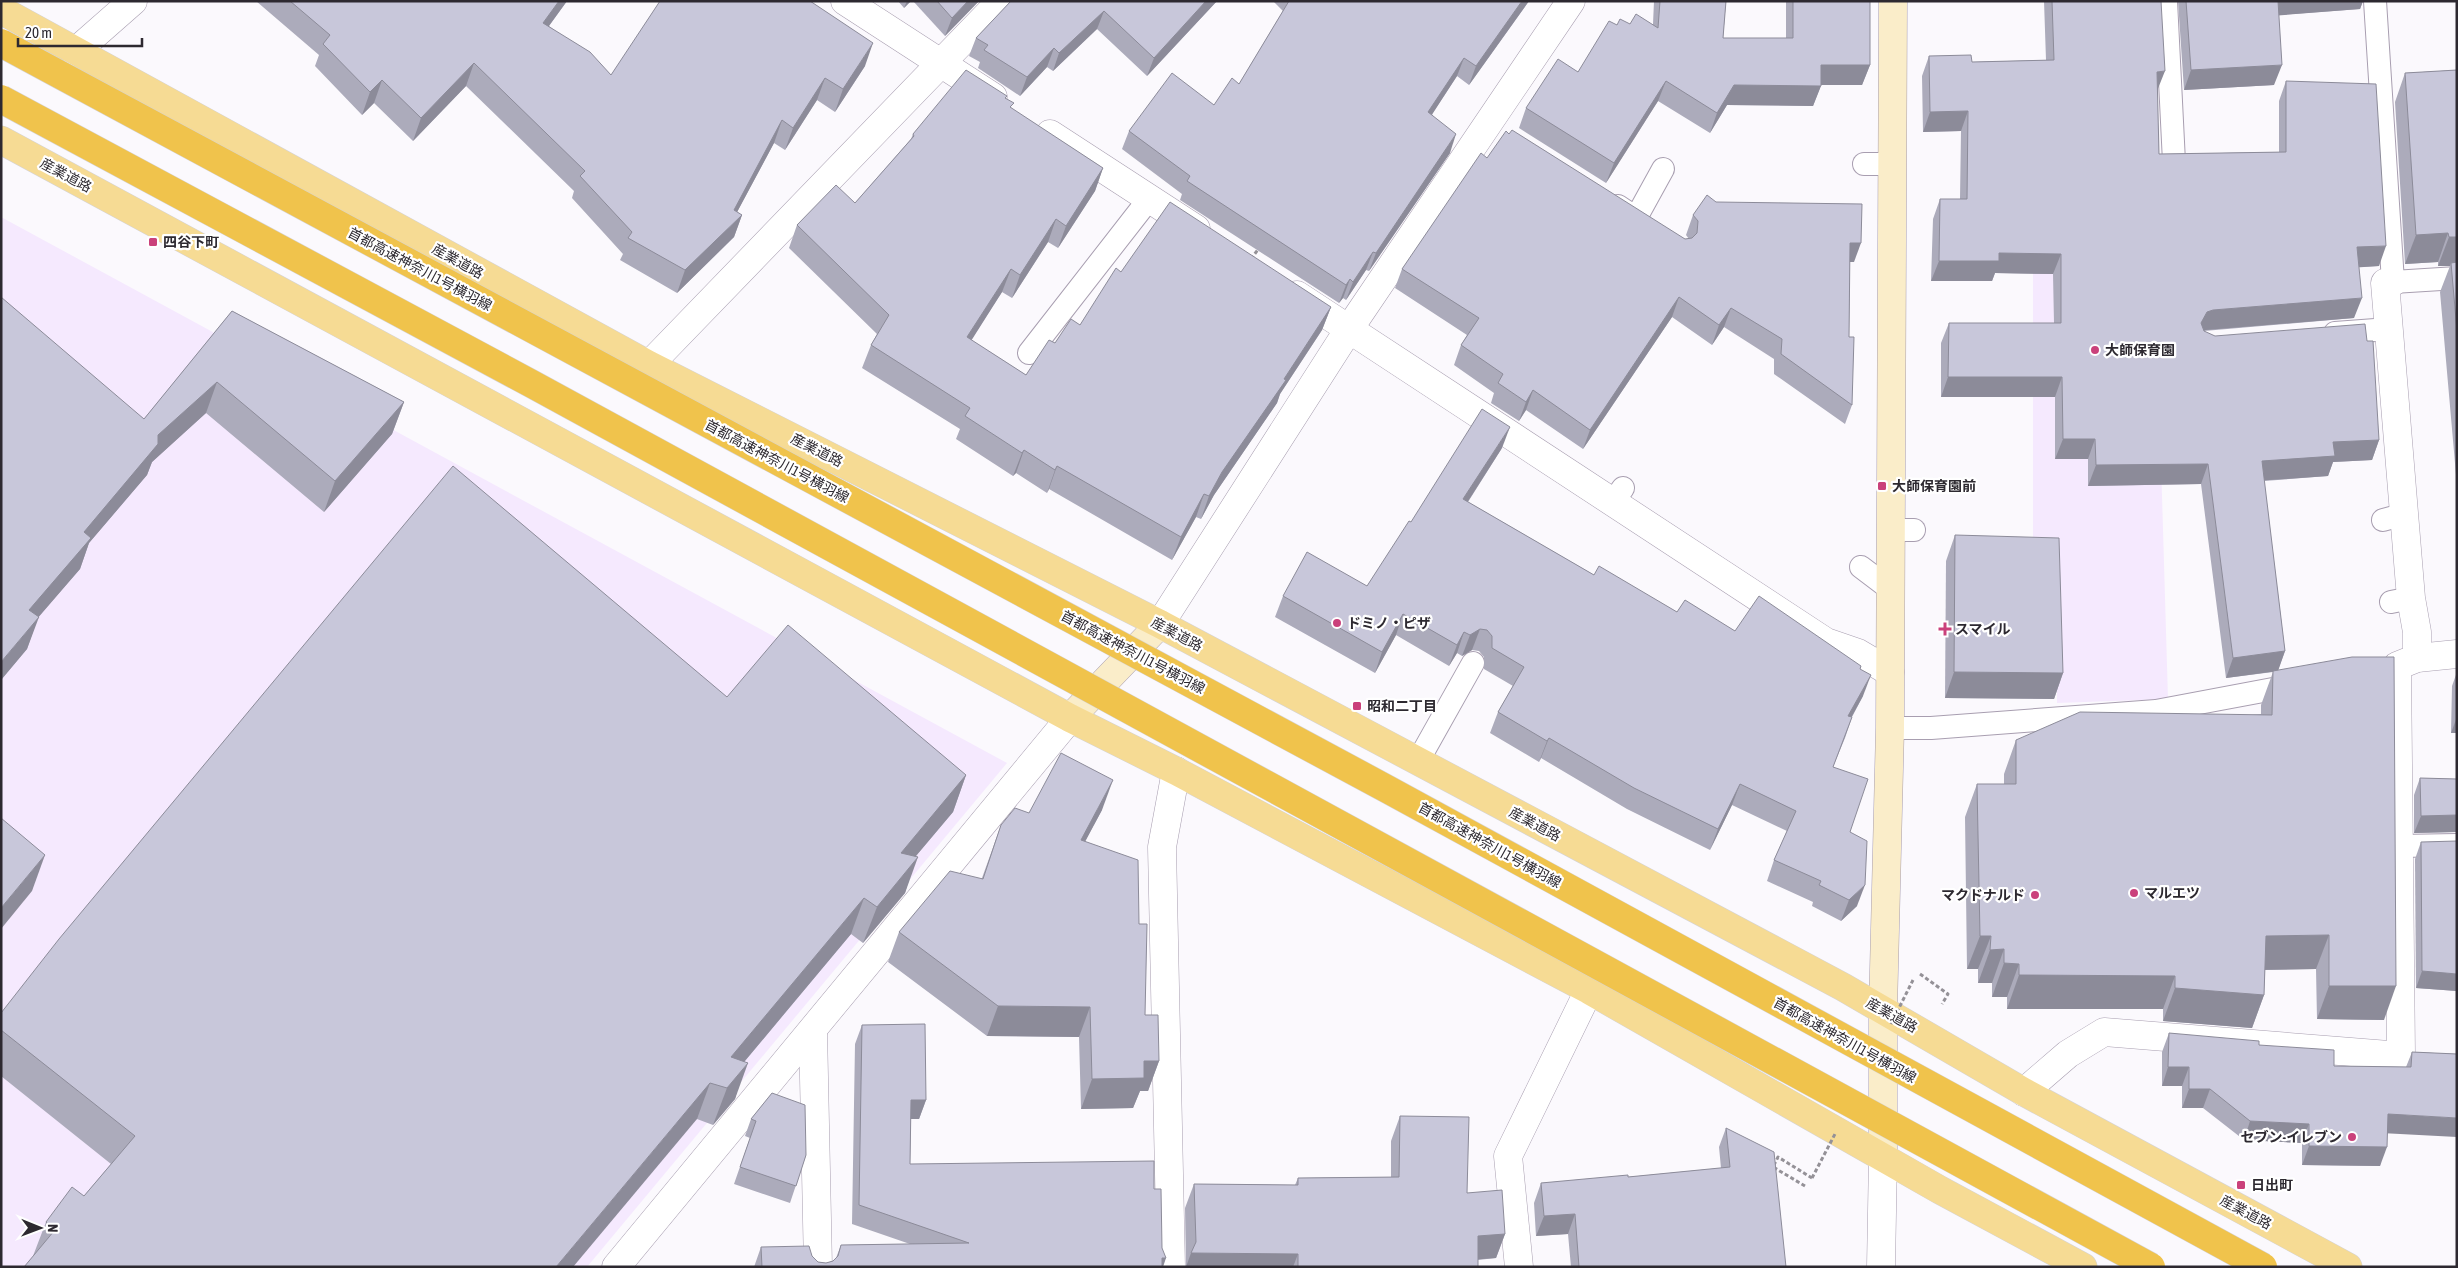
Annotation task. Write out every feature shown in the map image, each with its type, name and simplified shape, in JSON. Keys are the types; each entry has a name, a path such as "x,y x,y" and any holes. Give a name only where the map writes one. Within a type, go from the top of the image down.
{"highway":[{"name":"首都高速神奈川1号横羽線","path":"1,43 1387,789 2263,1267"},
{"path":"1,99 882,574 2151,1267"}],"main road":[{"name":"産業道路","path":"1,10 649,365 1160,624 1883,1010 2024,1092 2348,1267"},
{"name":"産業道路","path":"1,140 1070,718 1176,771 1589,990 1883,1157 2083,1267"}],"street":[{"path":"75,52 133,1"},
{"path":"845,1 1217,242"},
{"path":"649,365 1001,1"},
{"path":"616,1267 1070,718 1160,624 1349,329 1496,129 1571,1"},
{"path":"1881,1267 1883,1010 1890,728 1890,589 1902,530 1892,164 1893,1"},
{"path":"1254,254 1349,329 1618,495 1643,533 1826,642 1858,652 1890,672"},
{"path":"2024,1092 2068,1054 2104,1032 2410,1057 2399,846 2397,665 2417,632 2401,600 2394,517 2389,329 2385,283 2393,282"},
{"path":"2397,665 2457,654"},
{"path":"1171,1267 1162,847 1176,771"},
{"path":"1519,1267 1508,1156 1589,990"},
{"path":"813,1030 818,1267"}],"lane":[{"path":"2166,1 2174,162"},
{"path":"2375,1 2393,282 2457,278"},
{"path":"1864,164 1892,164"},
{"path":"1603,197 1643,222 1663,169"},
{"path":"1029,353 1149,198"},
{"path":"2312,335 2389,329"},
{"path":"1861,567 1890,589"},
{"path":"1418,761 1473,663"},
{"path":"1890,728 1931,728 2156,711 2320,681"},
{"path":"2399,846 2457,845"}],"path":[{"path":"1917,972 1948,994 1942,1004 1934,998"},
{"path":"1913,980 1920,986"},
{"path":"1805,1186 1773,1167 1778,1157 1812,1178"}],"shaded area":[{"name":"大師保育園","path":"2152,156 2168,699 2057,703 2057,541 2033,540 2033,160"},
{"path":"1,217 1007,763 587,1267 1,1267"}],"building":[{"path":"290,1 559,1 543,23 590,52 611,75 660,1 810,1 873,43 843,89 825,78 793,128 782,120 734,210 742,215 685,270 628,238 632,232 580,176 585,171 474,63 421,118 382,80 370,92 323,44 330,35"},
{"path":"937,1 968,1 952,18"},
{"path":"1011,1 1206,1 1154,58 1104,11 1059,53 1054,48 1027,77 984,50 988,45 976,38"},
{"path":"1289,1 1522,1 1476,66 1464,58 1428,112 1456,134 1376,253 1373,252 1353,282 1350,279 1346,285 1187,181 1190,176 1129,131 1172,73 1214,105 1232,78 1239,84"},
{"path":"1660,1 1726,1 1723,38 1793,38 1793,1 1870,1 1870,65 1821,65 1821,86 1734,85 1717,113 1666,81 1614,163 1526,108 1558,59 1578,72 1609,21 1617,25 1620,19 1630,24 1636,14 1658,28"},
{"path":"2052,1 2161,1 2165,71 2157,72 2159,154 2286,152 2286,81 2376,84 2386,246 2357,247 2362,298 2213,310 2207,312 2201,323 2204,331 2215,336 2365,324 2367,341 2373,341 2379,440 2333,442 2335,456 2262,461 2285,651 2233,658 2208,464 2096,465 2095,439 2063,439 2062,377 1948,377 1949,323 2061,323 2061,254 1999,253 1999,261 1939,261 1940,199 1967,199 1968,111 1930,112 1929,56 1971,55 1972,62 2054,60"},
{"path":"2186,1 2278,1 2282,65 2191,70"},
{"path":"966,70 1007,96 1005,98 1014,103 1010,107 1103,168 1066,226 1056,219 1020,275 1011,269 967,337 1026,375 1049,340 1055,343 1071,319 1080,325 1116,268 1121,272 1170,202 1331,307 1284,379 1286,380 1222,472 1209,496 1204,494 1181,537 1057,466 1055,470 1024,450 1022,453 965,416 970,408 871,345 889,315 797,225 836,185 855,203 914,136 913,134"},
{"path":"2457,70 2457,237 2449,237 2448,233 2416,235 2405,73"},
{"path":"1512,130 1685,239 1692,238 1697,233 1698,221 1693,215 1707,195 1716,202 1862,204 1861,243 1850,243 1849,337 1854,337 1852,405 1781,354 1782,339 1731,308 1719,325 1679,297 1590,430 1533,390 1526,402 1498,383 1503,374 1461,345 1479,318 1402,269 1481,153 1487,158 1506,131 1509,134"},
{"path":"2457,262 2457,331 2451,263"},
{"path":"1,297 144,419 232,311 404,402 335,481 217,382 158,435 158,444 84,532 91,538 29,610 39,617 1,662"},
{"path":"1482,409 1510,427 1463,499 1594,575 1599,566 1677,612 1685,600 1735,631 1759,596 1861,666 1860,669 1871,675 1848,716 1852,717 1833,767 1868,779 1850,832 1867,841 1865,885 1849,900 1819,885 1821,881 1774,860 1796,811 1740,784 1718,829 1634,788 1549,738 1547,741 1498,712 1524,667 1492,648 1492,636 1487,630 1480,629 1470,635 1464,632 1457,645 1403,614 1382,652 1283,596 1307,552 1367,586 1409,521 1411,522"},
{"path":"453,466 727,697 788,625 966,775 901,853 918,857 877,907 864,898 731,1057 748,1063 727,1088 710,1083 556,1267 24,1267 54,1231 46,1222 72,1187 84,1196 135,1136 1,1030 1,1013 59,939"},
{"path":"1955,535 2059,538 2063,673 1954,672"},
{"path":"2352,657 2394,657 2396,986 2329,986 2329,935 2266,936 2264,995 2175,988 2175,976 2019,975 2019,964 2004,963 2004,949 1990,950 1991,936 1980,936 1977,784 2016,784 2016,740 2080,712 2272,715 2273,671"},
{"path":"1061,753 1113,780 1081,840 1138,860 1139,924 1147,924 1145,1015 1158,1015 1159,1061 1144,1061 1144,1078 1092,1079 1090,1007 998,1006 899,932 950,871 983,879 1001,825 1015,808 1029,813"},
{"path":"2420,778 2457,779 2457,815 2421,816"},
{"path":"1,818 45,855 1,908"},
{"path":"2457,841 2457,974 2422,971 2421,842"},
{"path":"925,1024 926,1100 911,1100 910,1164 1154,1161 1154,1189 1161,1189 1162,1248 1166,1258 1162,1258 1162,1267 762,1267 761,1247 809,1246 812,1256 818,1262 826,1263 833,1261 838,1256 841,1245 969,1243 859,1205 862,1025"},
{"path":"2169,1033 2259,1041 2259,1045 2334,1050 2334,1066 2411,1067 2412,1052 2457,1054 2457,1118 2388,1114 2387,1147 2309,1146 2309,1124 2250,1121 2210,1089 2189,1089 2189,1067 2168,1067"},
{"path":"772,1093 805,1105 806,1155 796,1186 740,1167 756,1121 751,1119"},
{"path":"1400,1116 1469,1117 1467,1193 1502,1190 1505,1234 1478,1236 1478,1267 1298,1267 1298,1254 1191,1253 1196,1242 1194,1184 1298,1185 1298,1178 1399,1177"},
{"path":"1726,1128 1774,1152 1786,1267 1579,1267 1575,1214 1544,1216 1541,1183 1730,1167"}],"place":[{"name":"四谷下町","path":"153,242"},
{"name":"大師保育園","path":"2095,350"},
{"name":"大師保育園前","path":"1882,486"},
{"name":"ドミノ・ピザ","path":"1337,623"},
{"name":"スマイル","path":"1945,629"},
{"name":"昭和二丁目","path":"1357,706"},
{"name":"マルエツ","path":"2134,893"},
{"name":"マクドナルド","path":"2035,895"},
{"name":"セブン-イレブン","path":"2352,1137"},
{"name":"日出町","path":"2241,1185"}]}
